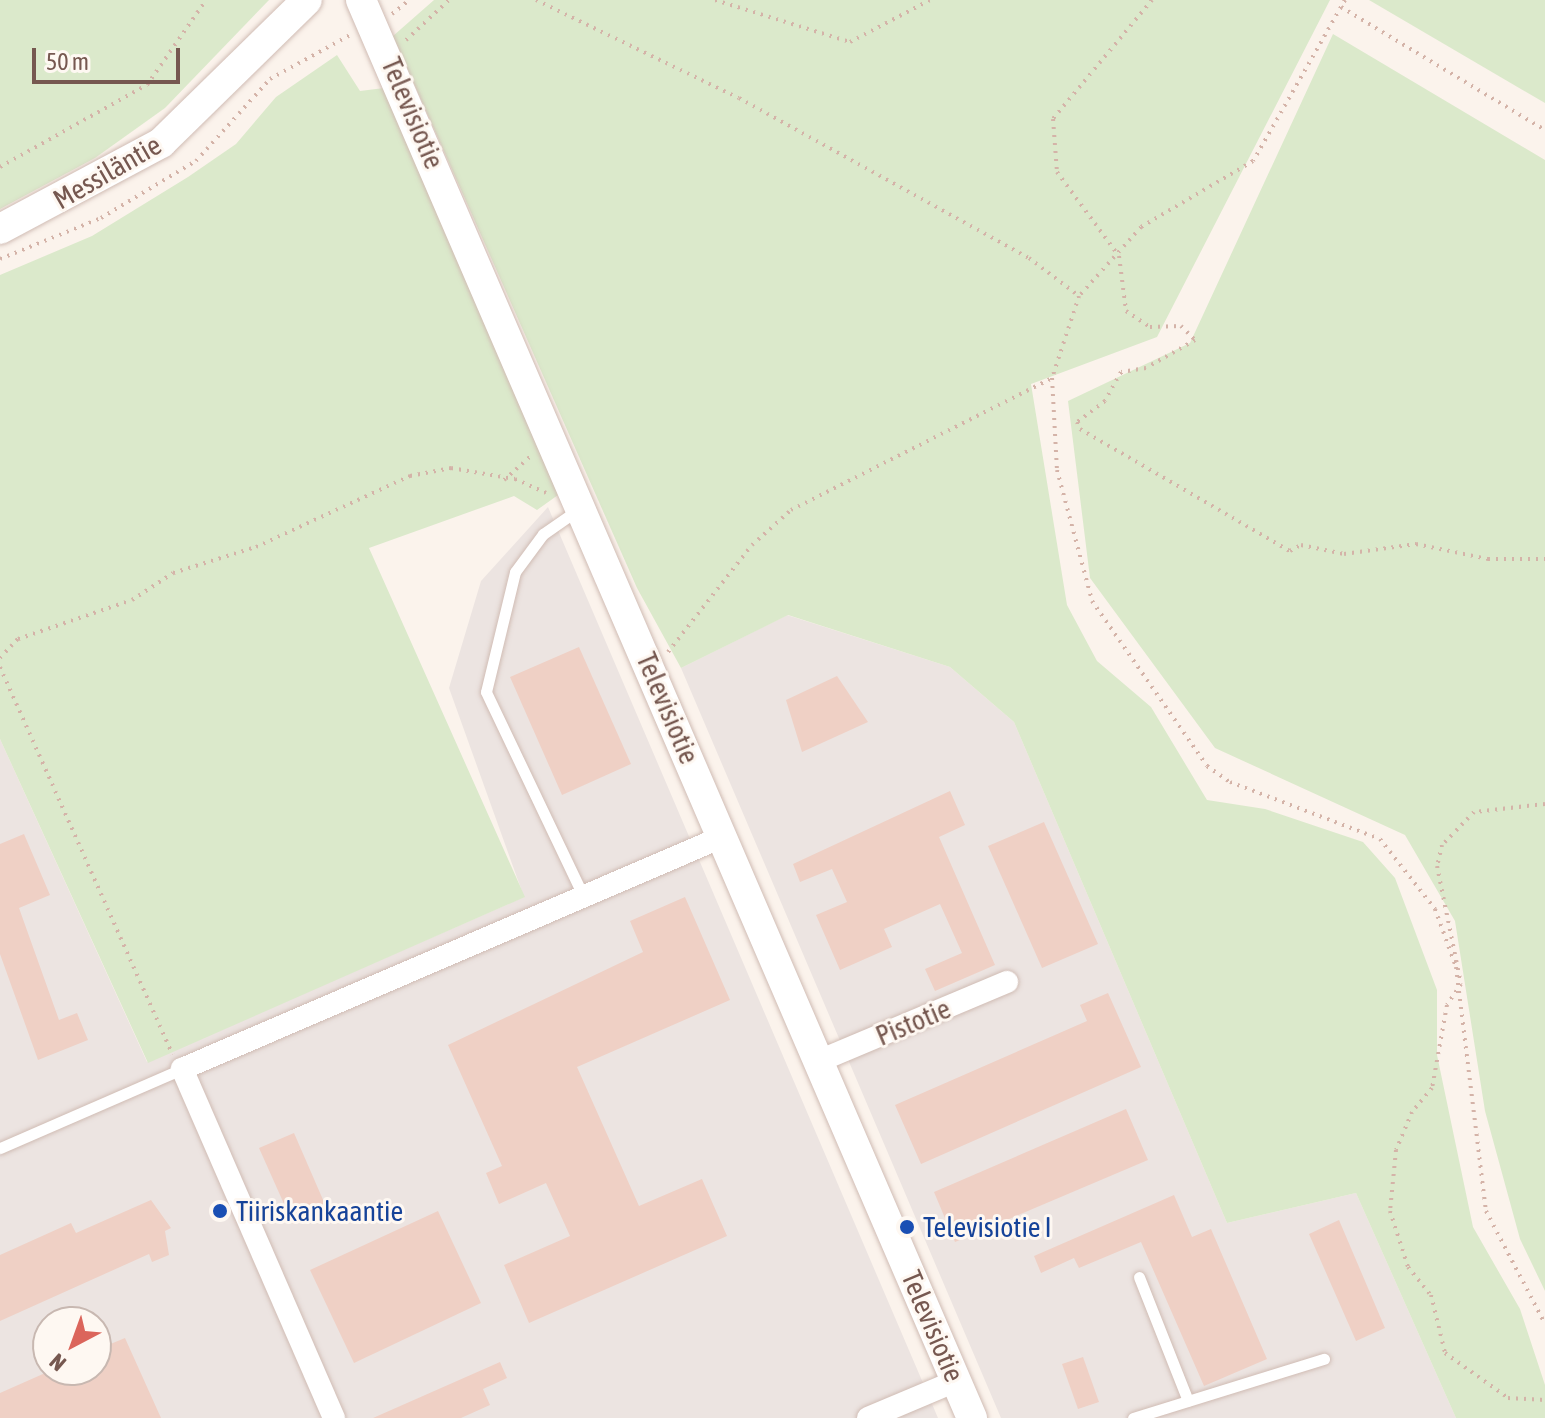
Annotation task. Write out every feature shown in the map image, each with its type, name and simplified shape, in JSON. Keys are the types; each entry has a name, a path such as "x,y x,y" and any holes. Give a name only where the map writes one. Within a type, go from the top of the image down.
{"street":[{"name":"Messiläntie","path":"0,229 161,143 307,0"},
{"name":"Televisiotie","path":"373,24 972,1418"},
{"path":"334,1418 182,1069 722,837"},
{"name":"Pistotie","path":"819,1061 1007,982"},
{"path":"868,1418 956,1381"}],"lane":[{"path":"579,499 543,534 515,572 486,692 583,895"},
{"path":"0,1148 182,1069"},
{"path":"1139,1277 1188,1401"},
{"path":"1133,1418 1324,1359"}],"path":[{"path":"0,167 147,85 206,0"},
{"path":"0,259 101,218 196,161 270,79 373,24 409,0"},
{"path":"373,24 420,30 449,0"},
{"path":"536,0 739,98 1029,258 1079,296"},
{"path":"715,0 850,42 930,0"},
{"path":"1152,0 1053,119 1057,172 1115,248 1126,311 1150,327 1181,326 1195,340 1146,368 1121,372 1105,401 1077,422 1080,429 1290,551 1301,545 1344,554 1416,544 1488,559 1545,559"},
{"path":"1345,0 1253,161 1115,248 1079,296 1052,378 1057,470 1072,543 1111,635 1207,766 1230,782 1380,839 1437,914 1458,986 1431,1070 1432,1088 1412,1112 1396,1150 1390,1211 1408,1267 1431,1295 1445,1353 1508,1398 1545,1400"},
{"path":"1341,7 1545,130"},
{"path":"649,663 685,634 752,545 791,510 1052,378"},
{"path":"504,481 552,436"},
{"path":"0,658 18,639 132,600 173,573 256,547 410,476 451,468 546,494 579,499"},
{"path":"0,667 147,1008 182,1069"},
{"path":"1545,804 1474,812 1449,832 1437,866 1458,986 1486,1211 1545,1324"},
{"path":"1437,914 1442,899"}],"shaded area":[{"path":"548,507 938,1418 0,1418 0,739 147,1062 524,897 449,688 481,581"},
{"path":"787,615 950,667 1014,722 1227,1223 1356,1193 1456,1418 1001,1418 681,668"}],"green space":[{"path":"0,0 269,0 165,108 95,158 0,209"},
{"path":"434,0 1330,0 1157,337 1031,384 1067,605 1097,661 1151,707 1207,800 1265,809 1363,842 1395,878 1437,990 1437,1055 1473,1227 1520,1309 1545,1385 1545,1418 1456,1418 1356,1193 1227,1223 1014,722 950,667 788,615 681,668 637,588 393,36"},
{"path":"1369,0 1545,0 1545,103"},
{"path":"1333,34 1545,160 1545,1291 1520,1239 1485,1111 1455,921 1405,835 1215,748 1090,578 1068,401 1190,343"},
{"path":"337,55 360,91 384,88 558,495 537,510 514,496 369,548 525,897 148,1063 0,739 0,275 92,236 188,177 236,144 276,97"}],"building":[{"path":"579,647 631,764 562,795 510,677"},
{"path":"837,676 868,722 802,752 786,700"},
{"path":"950,791 965,825 939,837 995,965 935,991 925,969 962,953 940,904 884,929 892,947 840,970 816,915 847,902 832,869 800,882 793,864"},
{"path":"1044,822 1098,944 1042,968 988,846"},
{"path":"24,834 50,895 19,908 59,1020 77,1013 88,1040 38,1060 0,954 0,844"},
{"path":"685,897 730,1000 577,1067 639,1206 702,1179 727,1236 529,1323 504,1265 570,1236 546,1183 499,1204 486,1173 502,1166 448,1045 643,952 630,921"},
{"path":"1108,993 1141,1067 921,1164 895,1105 1087,1021 1080,1005"},
{"path":"1126,1109 1148,1160 955,1242 934,1192"},
{"path":"294,1133 327,1209 293,1224 259,1148"},
{"path":"1174,1195 1192,1237 1211,1229 1267,1359 1204,1386 1141,1242 1079,1268 1074,1258 1041,1273 1034,1256"},
{"path":"151,1200 171,1228 165,1231 169,1255 152,1262 149,1254 0,1321 0,1255 71,1223 76,1233"},
{"path":"438,1211 481,1303 354,1363 310,1270"},
{"path":"1339,1220 1385,1328 1356,1341 1309,1234"},
{"path":"125,1338 161,1418 0,1418 0,1393 32,1379 32,1386 112,1386 112,1343"},
{"path":"1083,1357 1099,1402 1078,1409 1062,1364"},
{"path":"500,1362 507,1378 483,1389 490,1405 461,1418 373,1418"}],"place":[{"name":"Tiiriskankaantie","path":"220,1211"},
{"name":"Televisiotie I","path":"907,1227"}]}
